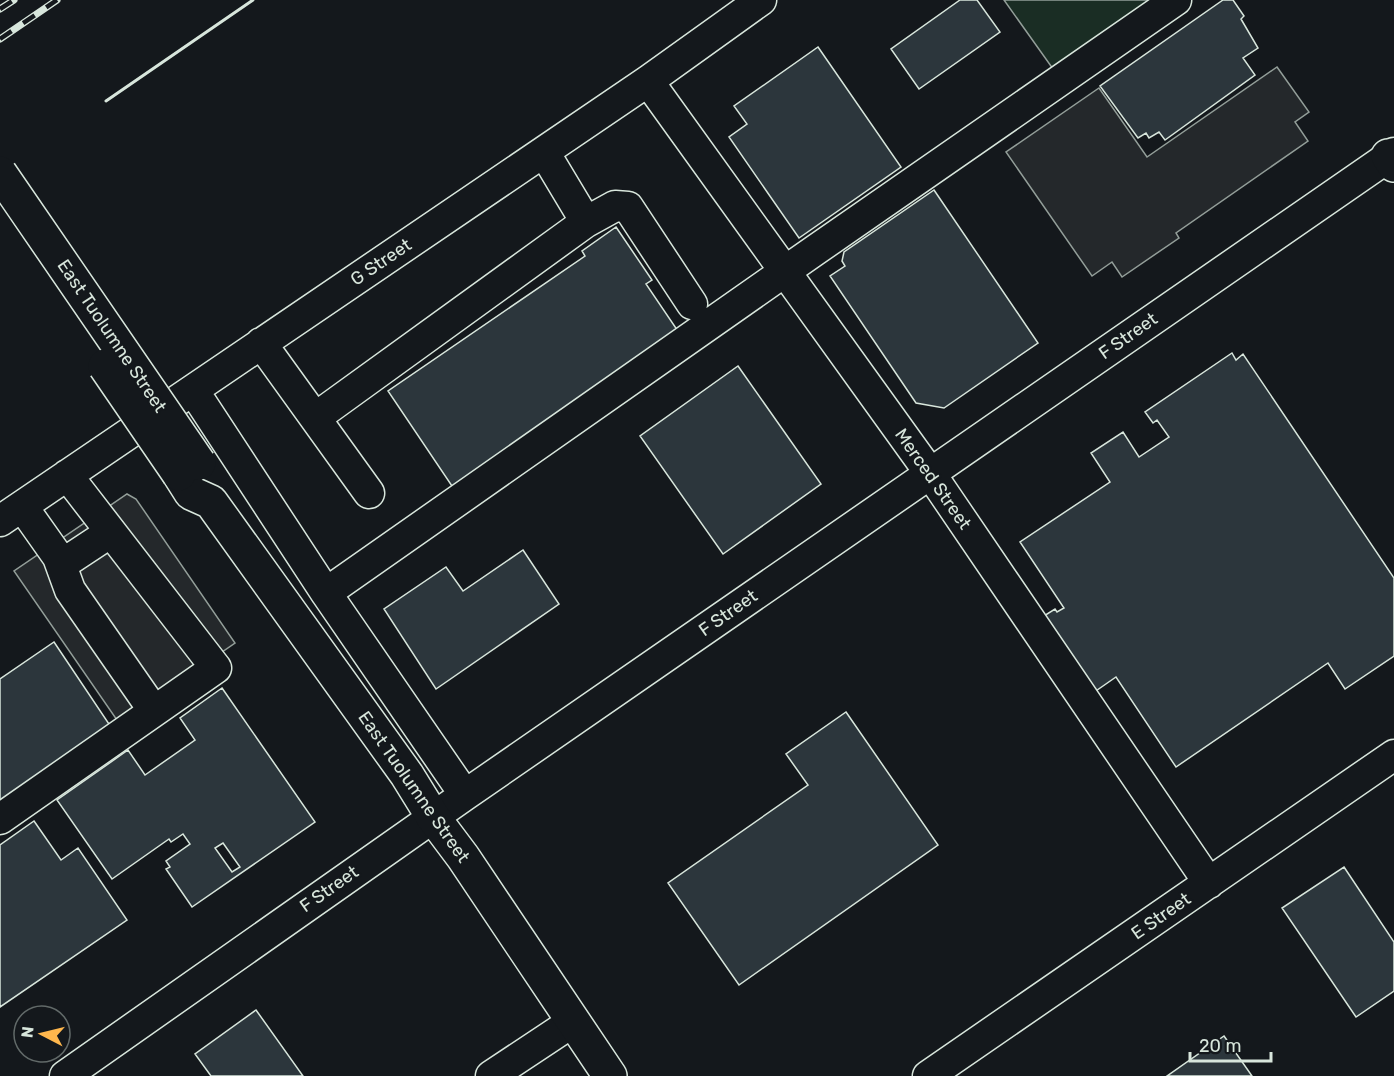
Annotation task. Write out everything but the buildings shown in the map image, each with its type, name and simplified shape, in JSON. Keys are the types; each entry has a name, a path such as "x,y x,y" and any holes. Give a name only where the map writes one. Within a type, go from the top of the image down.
{"main road":[{"name":"East Tuolumne Street","path":"0,173 189,469"},
{"name":"East Tuolumne Street","path":"0,214 189,469 212,483 211,502 407,775 433,817 463,857 610,1076"}],"street":[{"name":"G Street","path":"11,513 648,81 761,0"},
{"path":"326,593 1176,0"},
{"name":"Merced Street","path":"648,81 930,473 1209,883"},
{"path":"544,152 586,222"},
{"name":"F Street","path":"65,1076 433,817 930,473 1392,158"},
{"path":"315,418 586,222 615,206 628,207 692,304"},
{"path":"261,343 369,493"},
{"path":"193,390 326,593 465,795"},
{"path":"0,819 216,668 67,475"},
{"path":"11,513 58,557 70,590 154,711"},
{"path":"61,565 111,532"},
{"name":"E Street","path":"928,1076 1394,756"},
{"path":"491,1076 574,1021"}],"green space":[{"path":"1004,0 1167,0 1058,76"}],"shaded area":[{"path":"1277,67 1309,112 1295,122 1308,141 1176,233 1179,238 1122,277 1112,262 1092,276 1006,152 1099,88 1147,157"},
{"path":"127,494 136,499 235,643 119,723 14,571"}],"railway":[{"path":"0,9 14,0"},
{"path":"0,39 57,0"}],"wall":[{"path":"106,101 253,0"}]}
